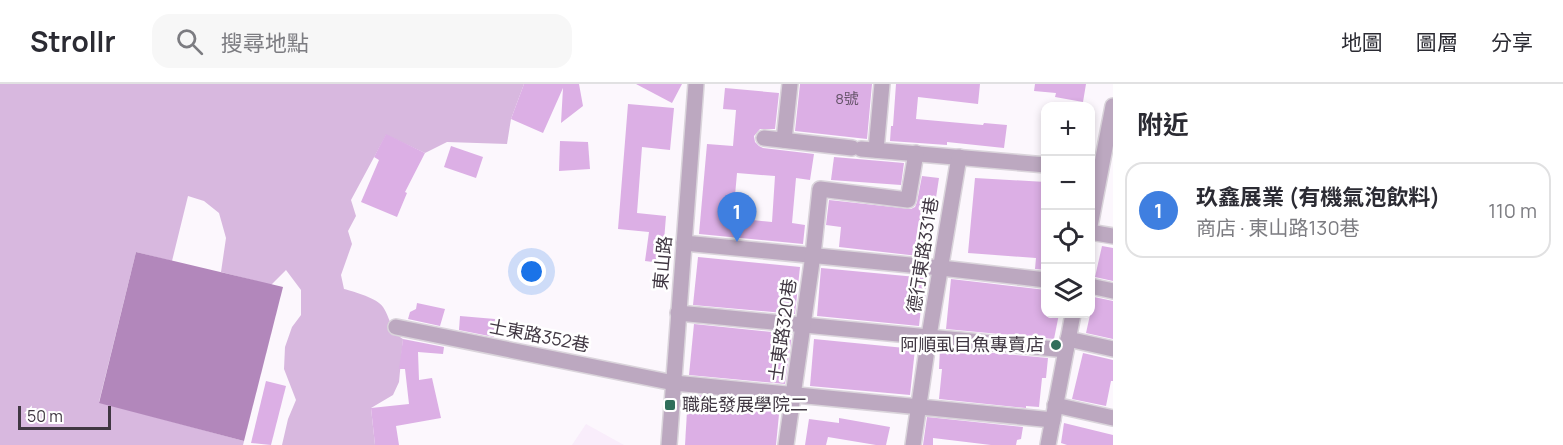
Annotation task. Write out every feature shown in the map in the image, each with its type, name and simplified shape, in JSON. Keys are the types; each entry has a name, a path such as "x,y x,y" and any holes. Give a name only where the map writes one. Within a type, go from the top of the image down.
{"street":[{"name":"東山路","path":"669,445 696,84"},
{"path":"784,140 790,84"},
{"path":"863,149 882,84"},
{"path":"1092,210 1096,170 1112,113"},
{"path":"764,138 1041,165"},
{"name":"士東路320巷","path":"786,445 820,189 908,200 916,153"},
{"name":"德行東路331巷","path":"913,445 959,157"},
{"path":"1095,233 1113,236"},
{"path":"684,243 1041,279"},
{"path":"1095,287 1113,291"},
{"path":"678,313 929,336 1113,349"},
{"path":"1048,445 1072,318"},
{"name":"士東路352巷","path":"396,327 674,383 919,406 1113,418"}],"shaded area":[{"path":"0,84 524,84 511,119 507,144 447,142 425,153 386,135 351,200 356,216 348,231 352,244 341,275 344,289 380,304 396,332 403,339 399,382 393,395 371,408 375,445 282,445 288,419 296,400 284,369 285,347 292,327 301,315 301,290 286,270 271,285 221,272 226,238 219,213 204,201 188,196 172,261 136,252 99,402 244,441 243,445 0,445"},
{"path":"136,252 283,287 244,441 99,403"},
{"path":"586,424 624,445 572,445"}],"building":[{"path":"524,84 579,84 583,106 561,123 563,88 543,133 511,119"},
{"path":"636,84 682,84 672,103"},
{"path":"800,84 872,84 867,139 795,131"},
{"path":"896,84 980,84 978,104 918,97 916,119 1007,125 1004,148 947,142 947,145 890,141"},
{"path":"1035,84 1086,84 1083,102 1055,97 1056,93 1034,91"},
{"path":"725,88 779,93 775,129 760,129 754,136 755,142 763,148 814,154 810,180 796,178 792,223 805,225 803,244 699,234 707,144 733,146 736,110 723,109","holes":["737,173 775,176 772,222 733,218"]},
{"path":"628,104 674,108 670,150 642,147 637,213 666,216 664,241 673,242 669,264 645,261 649,232 618,229"},
{"path":"386,134 425,153 405,192 407,193 397,217 361,202 379,160 374,157"},
{"path":"560,141 588,142 590,169 559,171"},
{"path":"451,146 483,157 476,178 444,167"},
{"path":"834,157 904,163 901,185 831,180"},
{"path":"922,176 939,178 927,257 839,247 841,227 826,225 829,200 911,209 917,202"},
{"path":"975,178 1041,182 1041,270 1035,269 1036,258 968,253"},
{"path":"1102,246 1113,248 1113,281 1095,277"},
{"path":"698,257 800,267 795,314 693,305"},
{"path":"821,268 927,278 919,326 817,316"},
{"path":"951,279 1041,289 1041,318 1058,318 1054,339 946,329"},
{"path":"1095,297 1113,301 1113,339 1086,333 1089,318 1095,318"},
{"path":"417,303 445,309 440,326 408,319 410,312 416,309"},
{"path":"460,316 495,319 494,337 459,330"},
{"path":"694,324 792,334 785,384 689,375"},
{"path":"403,339 444,347 443,354 418,352 419,380 432,378 441,418 396,426 399,445 375,445 371,408 409,404 405,369 399,369"},
{"path":"814,339 915,349 910,395 810,386"},
{"path":"940,348 1048,358 1046,378 1042,378 1039,407 1026,406 1026,408 939,399 942,369 939,369"},
{"path":"1083,353 1113,360 1113,381 1111,381 1106,406 1072,399"},
{"path":"266,381 286,386 271,445 251,443"},
{"path":"688,394 780,404 776,445 685,445"},
{"path":"927,417 1023,427 1021,439 1017,440 1016,445 991,445 933,438 933,445 923,445"},
{"path":"839,418 890,427 886,445 828,437 826,445 805,445 809,419 839,423"},
{"path":"1064,423 1113,435 1113,445 1061,443"}],"place":[{"name":"玖鑫展業 (有機氣泡飲料)","path":"737,242"},
{"name":"阿順虱目魚專賣店","path":"1056,345"},
{"name":"職能發展學院二","path":"670,405"}]}
